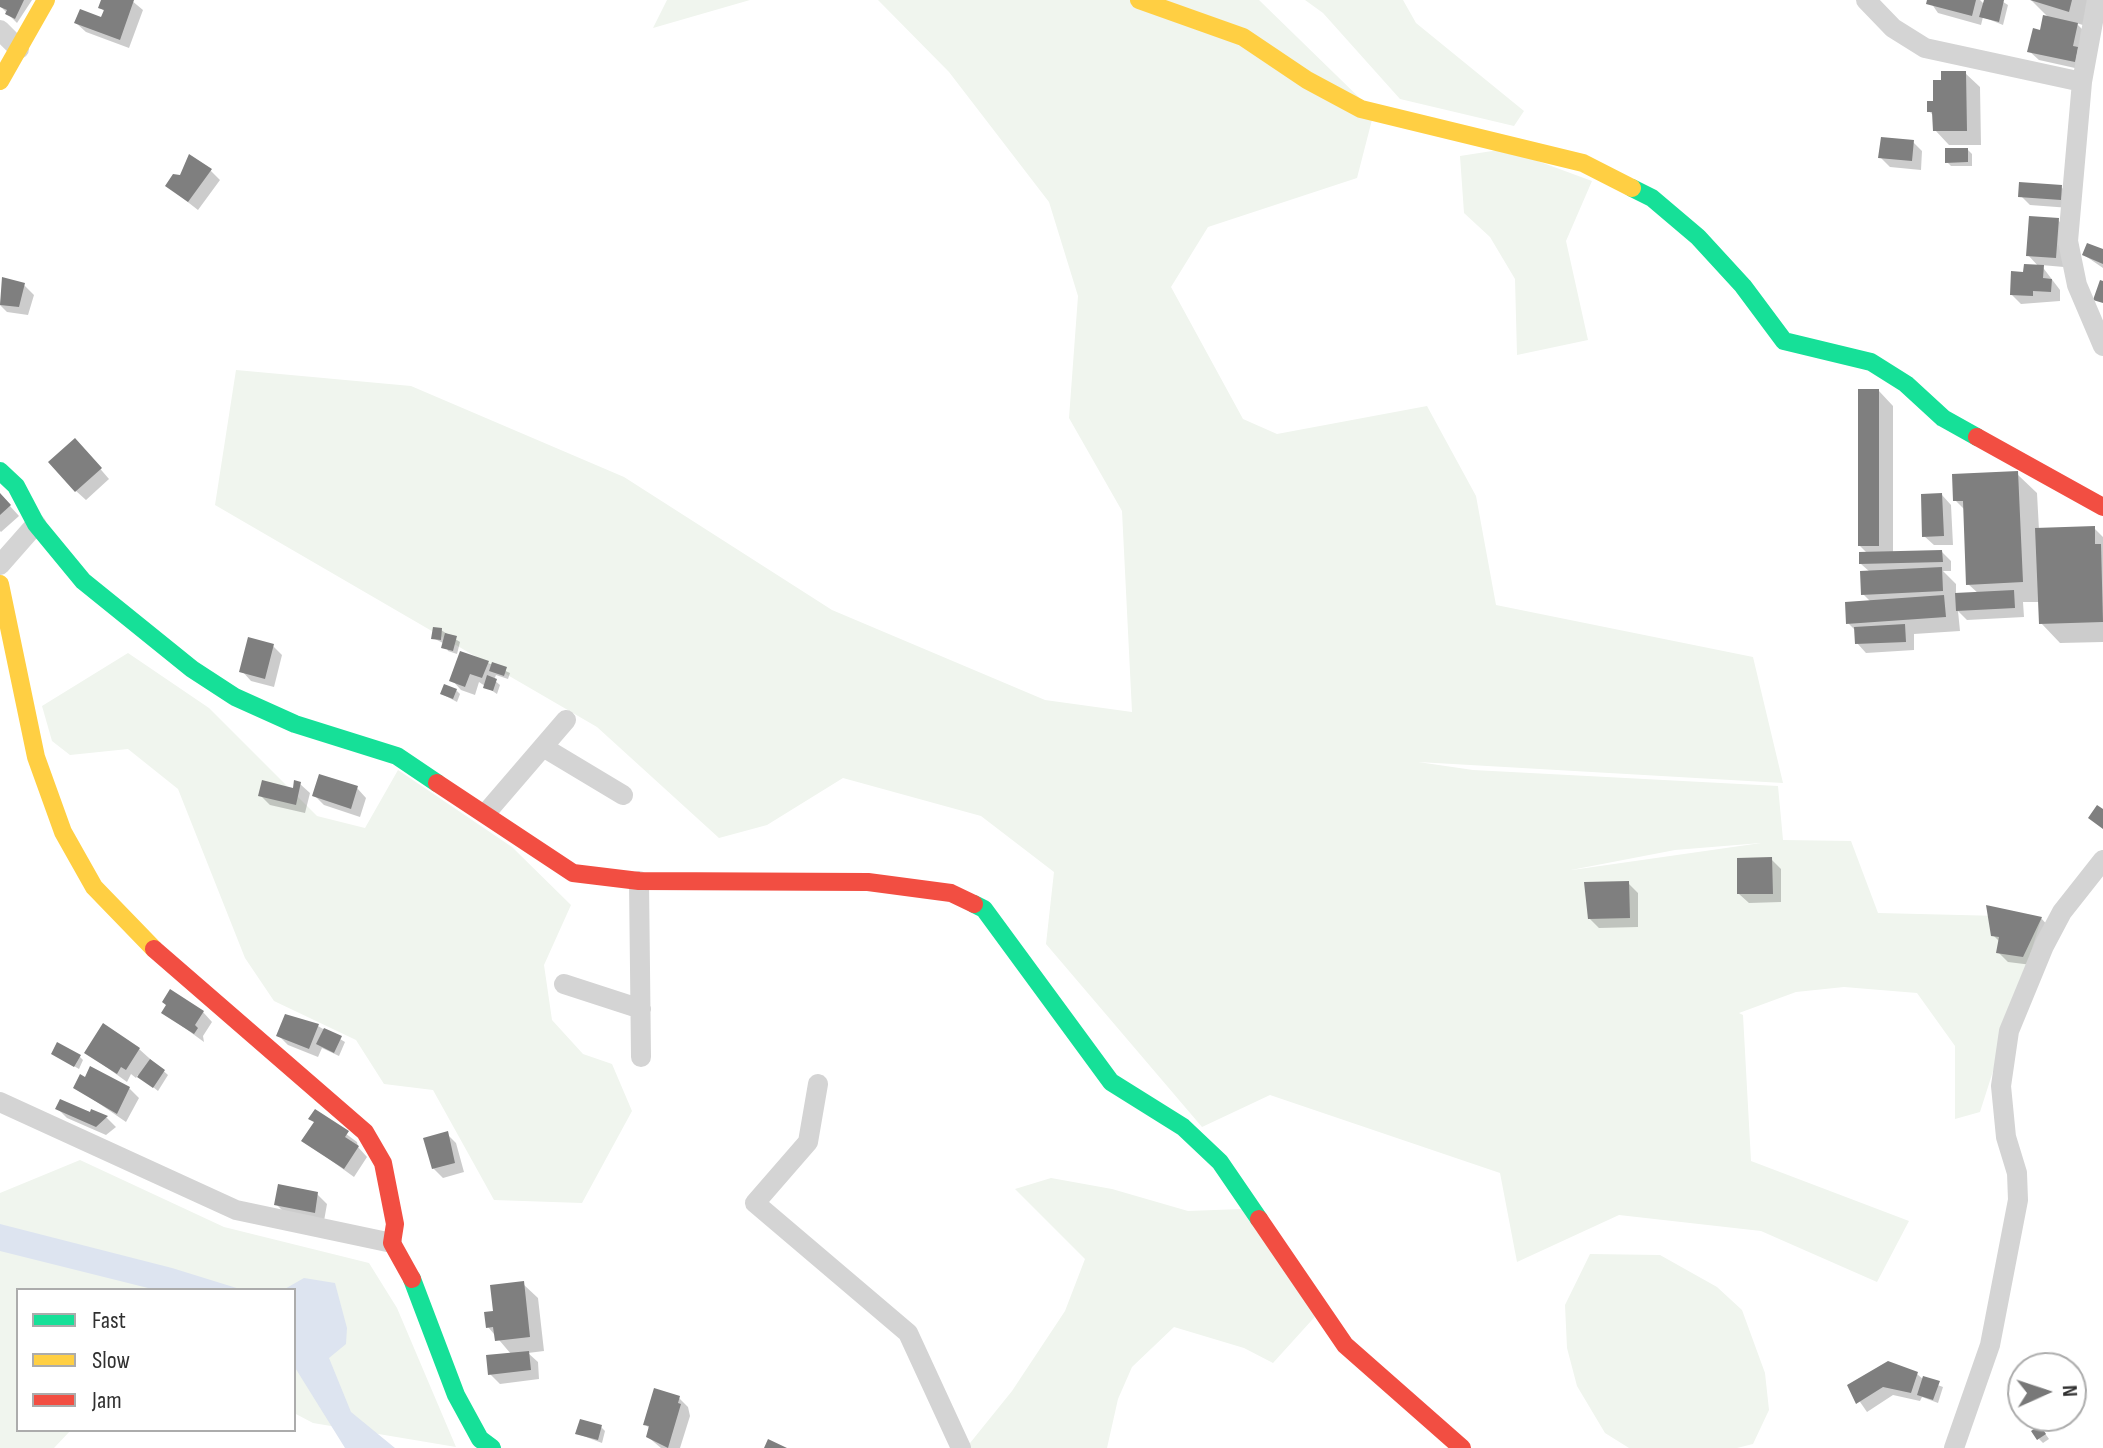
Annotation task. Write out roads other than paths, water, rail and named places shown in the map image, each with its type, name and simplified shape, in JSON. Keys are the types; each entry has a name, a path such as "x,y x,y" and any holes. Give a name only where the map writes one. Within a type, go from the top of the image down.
{"street":[{"path":"0,81 46,0"},
{"path":"1139,0 1243,37 1307,80 1361,109 1583,163 1652,198 1698,237 1743,286 1784,341 1871,362 1906,384 1943,418 2103,507"},
{"path":"1866,0 1893,28 1925,48 2082,82"},
{"path":"2097,0 2082,82 2068,241 2077,285 2103,346"},
{"path":"0,30 19,49"},
{"path":"0,471 16,486 36,524 83,581 192,669 235,697 295,724 397,756 573,873 639,881 745,885 868,882 951,893 984,909 1111,1082 1183,1127 1220,1162 1345,1345 1462,1448"},
{"path":"0,565 36,524"},
{"path":"0,584 36,757 63,832 94,887 183,976 365,1132 383,1163 395,1224 392,1243 411,1277 456,1395 480,1439 492,1448"},
{"path":"486,813 566,720"},
{"path":"543,747 623,795"},
{"path":"1954,1448 1990,1345 2018,1200 2017,1173 2006,1137 2001,1086 2009,1031 2044,946 2062,912 2103,860"},
{"path":"639,881 641,1057"},
{"path":"564,984 641,1009"},
{"path":"818,1084 808,1142 755,1203 908,1333 961,1448"},
{"path":"0,1102 236,1210 392,1243"}]}
